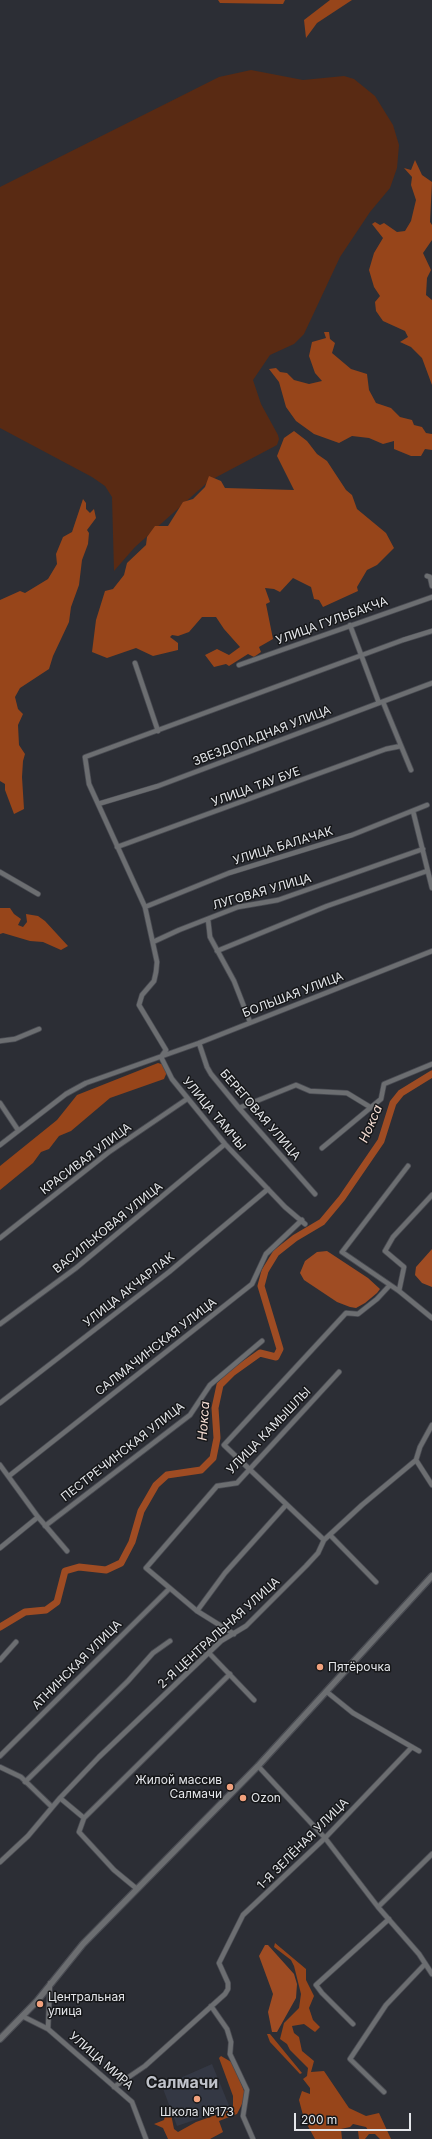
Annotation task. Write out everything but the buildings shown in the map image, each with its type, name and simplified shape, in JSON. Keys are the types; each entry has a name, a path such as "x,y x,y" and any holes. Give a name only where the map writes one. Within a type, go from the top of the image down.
{"street":[{"path":"427,576 430,577 432,586"},
{"name":"УЛИЦА ГУЛЬБАКЧА","path":"239,665 432,597"},
{"path":"350,625 381,702 411,770"},
{"path":"135,663 158,731 363,655 432,632"},
{"name":"ЗВЕЗДОПАДНАЯ УЛИЦА","path":"98,804 158,786 432,683"},
{"name":"УЛИЦА ТАМЧЫ","path":"158,731 85,757 89,784 145,907 153,942 157,962 156,972 154,981 142,995 139,1005 166,1050 161,1057 172,1079 187,1099 225,1144 285,1207 303,1222"},
{"name":"УЛИЦА ТАУ БУЕ","path":"118,847 386,749 401,746"},
{"name":"УЛИЦА БАЛАЧАК","path":"145,907 229,873 352,836 427,805"},
{"path":"413,811 424,849 427,870 432,888"},
{"name":"ЛУГОВАЯ УЛИЦА","path":"153,942 238,907 278,900 424,849"},
{"path":"217,951 327,906 427,870"},
{"path":"0,872 38,894"},
{"path":"208,919 210,937 234,981 250,1022"},
{"name":"БОЛЬШАЯ УЛИЦА","path":"0,1145 76,1088 126,1068 199,1043 432,951"},
{"path":"0,1041 15,1039 39,1028"},
{"name":"БЕРЕГОВАЯ УЛИЦА","path":"199,1043 207,1068 239,1108 315,1194"},
{"path":"322,1148 381,1099 384,1084 432,1064"},
{"path":"239,1108 296,1085 310,1091 347,1093 370,1107"},
{"name":"КРАСИВАЯ УЛИЦА","path":"0,1238 108,1152 187,1099"},
{"path":"0,1103 18,1130"},
{"name":"ВАСИЛЬКОВАЯ УЛИЦА","path":"0,1324 76,1268 225,1144"},
{"path":"408,1166 342,1252 399,1291 432,1318"},
{"name":"УЛИЦА АКЧАРЛАК","path":"0,1403 170,1272 268,1189"},
{"path":"399,1291 404,1267 385,1251 393,1237 432,1195"},
{"name":"САЛМАЧИНСКАЯ УЛИЦА","path":"9,1476 252,1284 266,1254 303,1222"},
{"path":"324,1540 224,1445 346,1313 358,1314 377,1299 390,1285"},
{"name":"ПЕСТРЕЧИНСКАЯ УЛИЦА","path":"46,1526 190,1415 210,1385 262,1341"},
{"name":"УЛИЦА КАМЫШЛЫ","path":"169,1589 146,1568 217,1486 237,1483 338,1372"},
{"name":"2-Я ЦЕНТРАЛЬНАЯ УЛИЦА","path":"0,1862 28,1836 60,1798 99,1757 221,1641 246,1626 300,1573 318,1553 324,1540 362,1505 416,1460 420,1447 432,1425"},
{"path":"416,1460 432,1484"},
{"path":"0,1465 38,1517 67,1551"},
{"path":"197,1611 225,1573 286,1505"},
{"path":"0,1548 38,1517"},
{"path":"330,1535 376,1582"},
{"path":"0,2039 22,2016 84,1944 258,1766 432,1576"},
{"path":"169,1589 197,1611 234,1634"},
{"name":"АТНИНСКАЯ УЛИЦА","path":"0,1756 169,1589"},
{"path":"25,1782 128,1681 153,1653 170,1641"},
{"path":"0,1660 16,1642"},
{"path":"209,1652 254,1700"},
{"path":"137,1889 114,1870 79,1832 84,1818 230,1674"},
{"path":"327,1692 353,1713 419,1751"},
{"name":"1-Я ЗЕЛЁНАЯ УЛИЦА","path":"211,2006 228,1989 228,1983 219,1963 243,1915 325,1838 412,1747"},
{"path":"258,1766 325,1838 432,1974"},
{"path":"1,1768 21,1777 52,1807"},
{"path":"60,1798 84,1818"},
{"path":"378,1907 432,1854"},
{"path":"353,2024 316,1985 389,1919"},
{"path":"384,2092 350,2059 386,2004 425,1964"},
{"path":"48,2029 50,1983"},
{"path":"114,2087 145,2066 211,2006 227,2029 231,2042 230,2054 247,2090 242,2116 253,2139"},
{"name":"УЛИЦА МИРА","path":"22,2016 48,2029 132,2102 146,2139"}],"shaded area":[{"path":"218,0 285,0 283,4 220,3"},
{"path":"330,0 352,0 317,23 306,38 304,20"},
{"path":"251,70 303,80 344,76 354,79 375,96 393,125 399,145 397,168 390,188 370,212 340,257 304,334 294,344 270,355 253,380 261,404 278,435 279,439 277,445 209,481 135,547 114,571 112,497 105,486 92,477 0,428 0,187 219,77"},
{"path":"415,160 422,175 432,182 430,222 432,225 432,240 423,253 431,270 427,278 426,295 432,300 432,385 422,358 411,347 400,342 408,337 405,331 383,321 376,311 375,302 380,296 374,287 369,270 374,253 383,238 372,224 375,222 380,225 384,223 397,232 405,231 411,221 416,200 411,185 412,177 404,168 411,170"},
{"path":"324,332 329,332 330,339 335,343 332,353 351,369 367,374 369,390 376,403 391,408 400,417 412,420 414,425 422,427 426,433 432,434 432,450 425,449 421,456 411,456 394,449 394,441 383,444 369,438 352,436 339,443 314,434 296,421 286,407 279,382 269,369 276,368 280,372 287,373 294,380 309,384 322,381 315,373 309,356 312,342 326,338"},
{"path":"294,431 307,441 317,454 327,461 346,490 352,495 357,509 386,533 394,548 377,565 367,570 357,587 358,591 323,607 319,600 314,599 311,587 293,578 280,592 274,589 265,588 270,602 266,604 273,639 259,647 261,652 254,657 248,654 229,666 226,664 214,667 205,655 217,649 229,655 240,647 224,629 216,617 202,617 189,632 178,636 172,635 170,637 178,643 178,650 153,656 136,648 107,658 92,652 96,620 105,591 113,589 124,575 127,563 146,545 147,537 155,526 168,526 183,502 193,499 205,487 209,476 221,481 225,488 294,490 277,456 284,438"},
{"path":"83,499 86,503 86,509 90,513 94,509 96,518 87,530 89,533 88,544 82,560 79,585 71,607 69,622 53,656 49,669 20,688 15,697 18,709 23,714 18,725 19,745 25,754 22,777 24,809 14,814 5,790 5,784 0,781 0,600 20,591 25,593 48,579 57,564 56,554 63,537 72,532"},
{"path":"0,908 10,908 14,914 21,919 18,925 23,927 27,922 26,914 38,916 45,921 68,946 61,950 43,942 30,941 3,933 0,934"},
{"path":"158,1063 165,1065 167,1072 164,1079 110,1098 71,1131 59,1136 49,1149 41,1152 33,1163 0,1190 0,1166 57,1120 77,1095"},
{"path":"432,1249 432,1287 422,1283 415,1275 416,1267"},
{"path":"327,1251 368,1278 380,1289 377,1293 356,1308 350,1307 337,1302 304,1280 300,1273 305,1261 317,1252"},
{"path":"275,1943 306,1969 306,1980 314,1996 309,2008 313,2020 320,2027 315,2032 304,2024 292,2026 294,2033 299,2037 302,2051 314,2061 311,2072 324,2071 349,2108 366,2116 379,2113 391,2139 380,2139 375,2134 369,2134 365,2139 359,2139 358,2131 368,2130 366,2127 353,2124 350,2127 341,2129 342,2139 315,2139 304,2119 299,2100 302,2091 310,2094 310,2088 303,2079 307,2076 308,2068 290,2050 287,2044 280,2039 284,2023 299,2008 301,1994 291,1960 274,1947"},
{"path":"265,1945 268,1945 294,1974 297,1984 296,1998 277,2032 272,2032 268,2012 273,1994 259,1956"},
{"path":"267,2034 270,2034 302,2073 300,2074 270,2042"},
{"path":"221,2056 233,2063 246,2096 237,2114 219,2121 223,2132 210,2139 168,2139 163,2128 154,2124 164,2120 167,2109 170,2109 174,2129 178,2132 196,2122 233,2109 233,2096 219,2058"},
{"name":"Школа №173","path":"212,2064 230,2108 177,2126 162,2086"}],"waterway":[{"name":"Нокса","path":"0,1627 25,1612 46,1610 57,1602 65,1571 79,1567 106,1570 121,1563 132,1542 141,1511 156,1485 167,1475 201,1470 213,1458 217,1438 215,1408 220,1385 232,1373 260,1353 276,1357 280,1349 261,1286 265,1271 276,1253 295,1238 322,1222 342,1198 381,1141 393,1103 401,1093 432,1074"}],"place":[{"name":"Пятёрочка","path":"320,1667"},
{"name":"Жилой массив Салмачи","path":"230,1787"},
{"name":"Ozon","path":"243,1798"},
{"name":"Центральная улица","path":"40,2004"},
{"name":"Школа №173","path":"197,2099"}],"district":[{"name":"Салмачи","path":"182,2083"}]}
